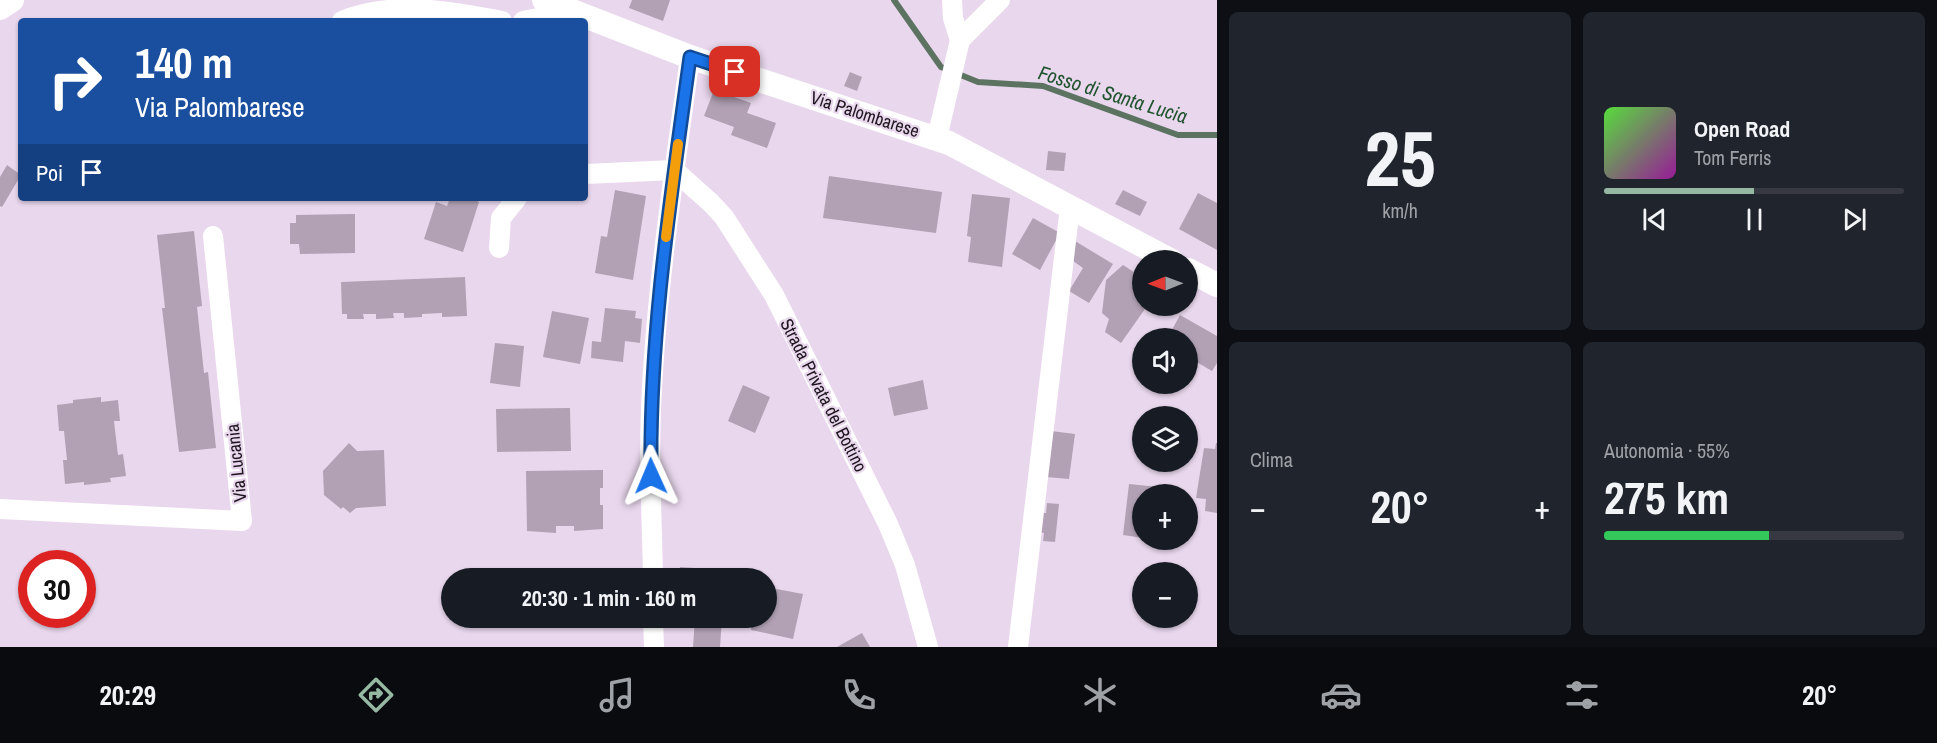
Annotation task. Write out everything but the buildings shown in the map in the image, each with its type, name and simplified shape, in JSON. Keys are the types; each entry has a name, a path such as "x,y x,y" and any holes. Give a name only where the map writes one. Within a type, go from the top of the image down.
{"main road":[{"path":"0,8 12,0"},
{"name":"Via Palombarese","path":"553,3 690,57 937,138 962,149 1151,250"},
{"path":"1198,275 1217,285"}],"street":[{"path":"937,138 960,40 953,18 951,0"},
{"path":"960,40 1000,0"},
{"path":"538,18 543,17 553,3"},
{"path":"350,18 367,11 398,7 435,9 485,18"},
{"path":"653,568 650,420 655,338 674,170 690,57"},
{"path":"588,174 674,170"},
{"name":"Strada Privata del Bottino","path":"674,170 724,217 774,295 888,524 904,565 928,647"},
{"path":"499,248 501,218 515,201"},
{"path":"1018,647 1070,207"},
{"name":"Via Lucania","path":"0,509 242,521 213,236"},
{"path":"653,628 654,647"}],"waterway":[{"name":"Fosso di Santa Lucia","path":"894,0 941,67 978,82 1043,86 1178,135 1217,135"}],"slow traffic":[{"path":"666,237 678,144"}],"route":[{"path":"651,476 650,420 655,338 674,170 690,57 735,72"}]}
